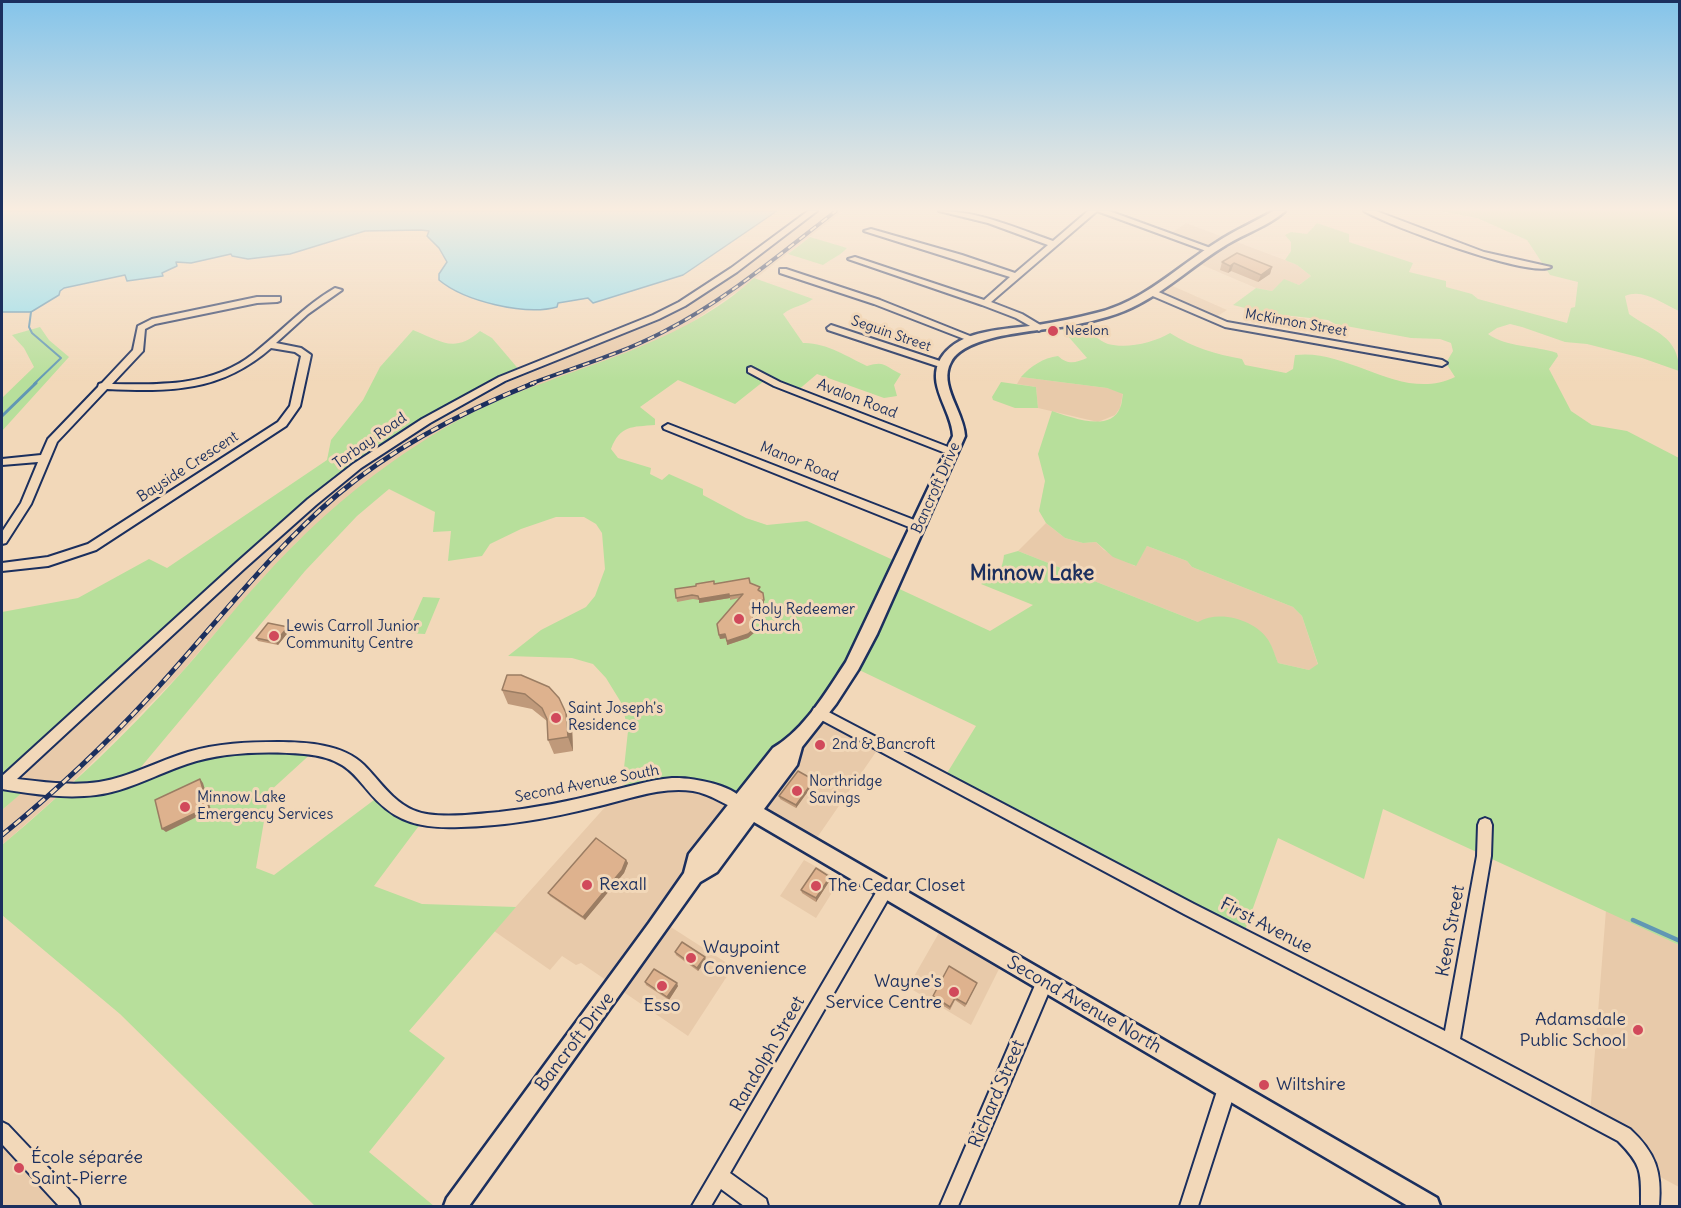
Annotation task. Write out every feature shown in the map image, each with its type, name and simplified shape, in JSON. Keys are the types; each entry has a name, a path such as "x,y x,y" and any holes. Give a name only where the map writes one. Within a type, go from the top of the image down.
{"main road":[{"path":"943,365 957,348 975,340 1113,312 1150,292 1186,267"},
{"name":"Bancroft Drive","path":"455,1206 616,987 693,876 710,866 745,808 791,760 794,744 857,657 952,452 960,430 942,385 943,365"},
{"name":"Second Avenue North","path":"745,808 1429,1206"}],"street":[{"name":"Torbay Road","path":"2,783 248,559 312,502 357,466 426,421 502,379 625,330 682,304 738,267"},
{"path":"877,267 985,303 1019,316 1040,328"},
{"path":"990,267 1015,276"},
{"path":"985,303 1025,267"},
{"path":"783,271 877,302 975,340"},
{"path":"102,386 166,388 195,384 237,369 321,300 338,291"},
{"name":"McKinnon Street","path":"1150,292 1225,324 1442,363"},
{"path":"2,540 26,504 55,437 138,351 140,329 144,326 257,300 277,299"},
{"name":"Seguin Street","path":"831,328 943,365"},
{"name":"Bayside Crescent","path":"2,567 45,564 92,547 282,424 295,406 306,355 298,350 269,345"},
{"name":"Avalon Road","path":"752,370 777,384 952,452"},
{"name":"Manor Road","path":"668,427 918,526"},
{"path":"2,462 44,458"},
{"name":"First Avenue","path":"819,712 1189,909 1451,1043 1624,1135 1639,1148 1650,1166 1650,1206"},
{"name":"Second Avenue South","path":"2,783 69,789 107,787 207,751 296,749 327,753 348,760 391,805 410,816 424,820 465,821 527,814 580,805 654,787 683,784 719,792 745,808"},
{"name":"Keen Street","path":"1451,1043 1484,855 1485,825"},
{"name":"Randolph Street","path":"701,1206 886,889"},
{"name":"Richard Street","path":"948,1206 1045,982"},
{"path":"1189,1206 1227,1088"},
{"path":"2,1131 71,1206"},
{"path":"720,1176 759,1206"}],"shaded area":[{"path":"734,267 770,267 688,325 642,348 501,400 460,419 374,476 298,541 261,580 181,673 67,788 2,845 2,810 30,785 5,783 358,466 503,379 683,304"},
{"path":"1208,267 1300,267 1311,276 1299,285 1284,280 1272,291 1256,288"},
{"path":"1166,283 1227,310 1213,319 1152,293"},
{"path":"1021,377 1107,388 1123,393 1120,408 1115,415 1098,422 1038,408 1036,387 1017,384"},
{"path":"1046,523 1065,538 1083,543 1096,542 1104,550 1135,566 1147,546 1187,561 1192,567 1293,607 1302,616 1318,665 1309,670 1278,663 1269,641 1198,622 1018,551"},
{"path":"819,713 880,746 812,845 753,811"},
{"path":"672,784 739,803 663,922 733,967 688,1036 581,963 576,965 562,956 550,970 494,931 615,796"},
{"path":"804,860 840,880 816,918 780,896"},
{"name":"Adamsdale Public School","path":"1606,910 1679,945 1679,1187 1651,1172 1590,1115"},
{"path":"944,924 1004,959 971,1025 908,987"},
{"name":"École séparée Saint-Pierre","path":"2,1129 73,1206 2,1206"}],"green space":[{"path":"1300,267 1411,267 1409,272 1446,281 1446,287 1472,294 1478,299 1567,323 1571,308 1575,307 1578,282 1550,275 1545,267 1679,267 1679,311 1646,295 1625,296 1629,314 1670,342 1678,359 1679,371 1642,358 1587,344 1565,342 1510,324 1488,334 1504,342 1557,353 1558,356 1549,369 1571,411 1592,425 1627,431 1679,458 1679,945 1383,809 1364,879 1278,838 1243,936 944,778 976,726 853,667 739,803 707,787 625,793 624,768 628,731 622,704 606,678 593,664 572,658 508,656 541,630 586,607 595,596 605,569 602,533 596,524 584,517 556,517 521,529 490,544 482,556 448,561 451,531 433,532 435,512 389,489 357,516 305,571 131,779 194,753 315,750 269,792 256,868 274,875 382,794 424,819 374,886 422,904 516,907 409,1031 445,1058 369,1152 434,1206 315,1206 120,1014 2,915 2,845 140,718 275,565 339,503 392,462 458,420 500,400 665,336 726,301 754,278 813,299 783,314 803,343 828,347 867,366 882,364 901,374 894,385 897,396 884,398 817,374 797,391 769,377 735,404 678,380 640,407 655,419 655,425 633,427 618,435 611,449 618,458 651,468 650,474 662,480 669,474 703,489 703,495 746,518 767,525 807,521 902,564 893,586 990,631 1033,605 981,584 997,573 1002,566 1004,555 1018,551 1198,622 1207,618 1227,617 1247,622 1256,627 1269,641 1278,663 1309,670 1318,664 1302,616 1293,607 1192,567 1187,561 1147,546 1136,566 1113,557 1096,542 1083,543 1065,538 1046,523 1039,511 1045,481 1038,454 1052,411 1089,421 1108,420 1115,416 1120,408 1123,394 1107,388 1021,377 1038,363 1053,357 1058,356 1065,361 1072,362 1087,358 1060,327 1080,324 1108,344 1123,346 1140,344 1170,333 1205,350 1242,359 1245,365 1286,373 1293,369 1295,355 1315,355 1336,359 1395,380 1415,384 1435,383 1455,377 1446,363 1453,351 1451,343 1440,339 1411,338 1335,324 1328,320 1265,313 1233,305 1256,288 1272,291 1284,279 1299,285 1311,276"},
{"path":"40,327 49,340 69,357 2,431 2,398 34,367 24,348 12,335"},
{"path":"413,330 440,341 455,344 471,338 480,331 492,338 521,372 503,379 358,466 6,782 31,785 2,810 2,612 78,598 149,559 167,568 327,460 331,440 363,400 380,367"},
{"path":"1001,382 1036,387 1038,408 1015,408 993,400 992,397"},
{"path":"423,597 440,598 425,634 407,633"}],"water":[{"path":"2,267 174,267 162,273 163,276 127,281 125,275 64,288 59,295 31,312 2,312"},
{"path":"443,267 694,267 683,275 593,303 588,298 558,303 557,307 529,310 495,305 463,294 439,280 439,274"}],"building":[{"path":"1244,267 1271,267 1261,275"},
{"name":"Holy Redeemer Church","path":"749,578 750,583 760,587 758,590 763,593 764,600 750,603 755,628 748,634 727,641 725,634 719,635 717,624 743,594 699,599 698,596 692,595 676,598 675,589 714,581 714,584"},
{"name":"Lewis Carroll Junior Community Centre","path":"268,623 288,627 275,642 256,638"},
{"path":"507,675 521,675 549,687 559,698 566,713 568,737 548,740 547,719 542,708 525,694 502,690"},
{"name":"Northridge Savings","path":"798,771 814,780 796,805 779,796"},
{"name":"Minnow Lake Emergency Services","path":"200,779 208,807 162,829 155,800"},
{"name":"Rexall","path":"596,838 626,860 622,870 583,917 548,893"},
{"name":"The Cedar Closet","path":"816,868 830,877 816,898 801,890"},
{"name":"Waypoint Convenience","path":"682,942 705,957 697,968 675,952"},
{"name":"Wayne's Service Centre","path":"949,966 977,983 966,1004 955,998 950,1007 933,996"},
{"name":"Esso","path":"654,969 677,983 667,997 645,982"}],"waterway":[{"path":"31,312 29,327 32,333 61,358 34,384"},
{"path":"2,416 36,383"},
{"path":"1633,920 1680,941"}],"railway":[{"path":"530,384 598,360 663,332 709,306 763,267"},
{"path":"2,835 79,768 116,732 264,567 337,495 406,445 482,405 534,383"}],"place":[{"name":"Neelon","path":"1053,331"},
{"name":"Holy Redeemer Church","path":"739,619"},
{"name":"Lewis Carroll Junior Community Centre","path":"274,636"},
{"name":"Saint Joseph's Residence","path":"556,718"},
{"name":"2nd & Bancroft","path":"820,745"},
{"name":"Northridge Savings","path":"797,791"},
{"name":"Minnow Lake Emergency Services","path":"185,807"},
{"name":"Rexall","path":"587,885"},
{"name":"The Cedar Closet","path":"816,886"},
{"name":"Waypoint Convenience","path":"691,958"},
{"name":"Esso","path":"662,986"},
{"name":"Wayne's Service Centre","path":"954,992"},
{"name":"Adamsdale Public School","path":"1638,1030"},
{"name":"Wiltshire","path":"1264,1085"},
{"name":"École séparée Saint-Pierre","path":"19,1168"}],"district":[{"name":"Minnow Lake","path":"1032,574"}]}
